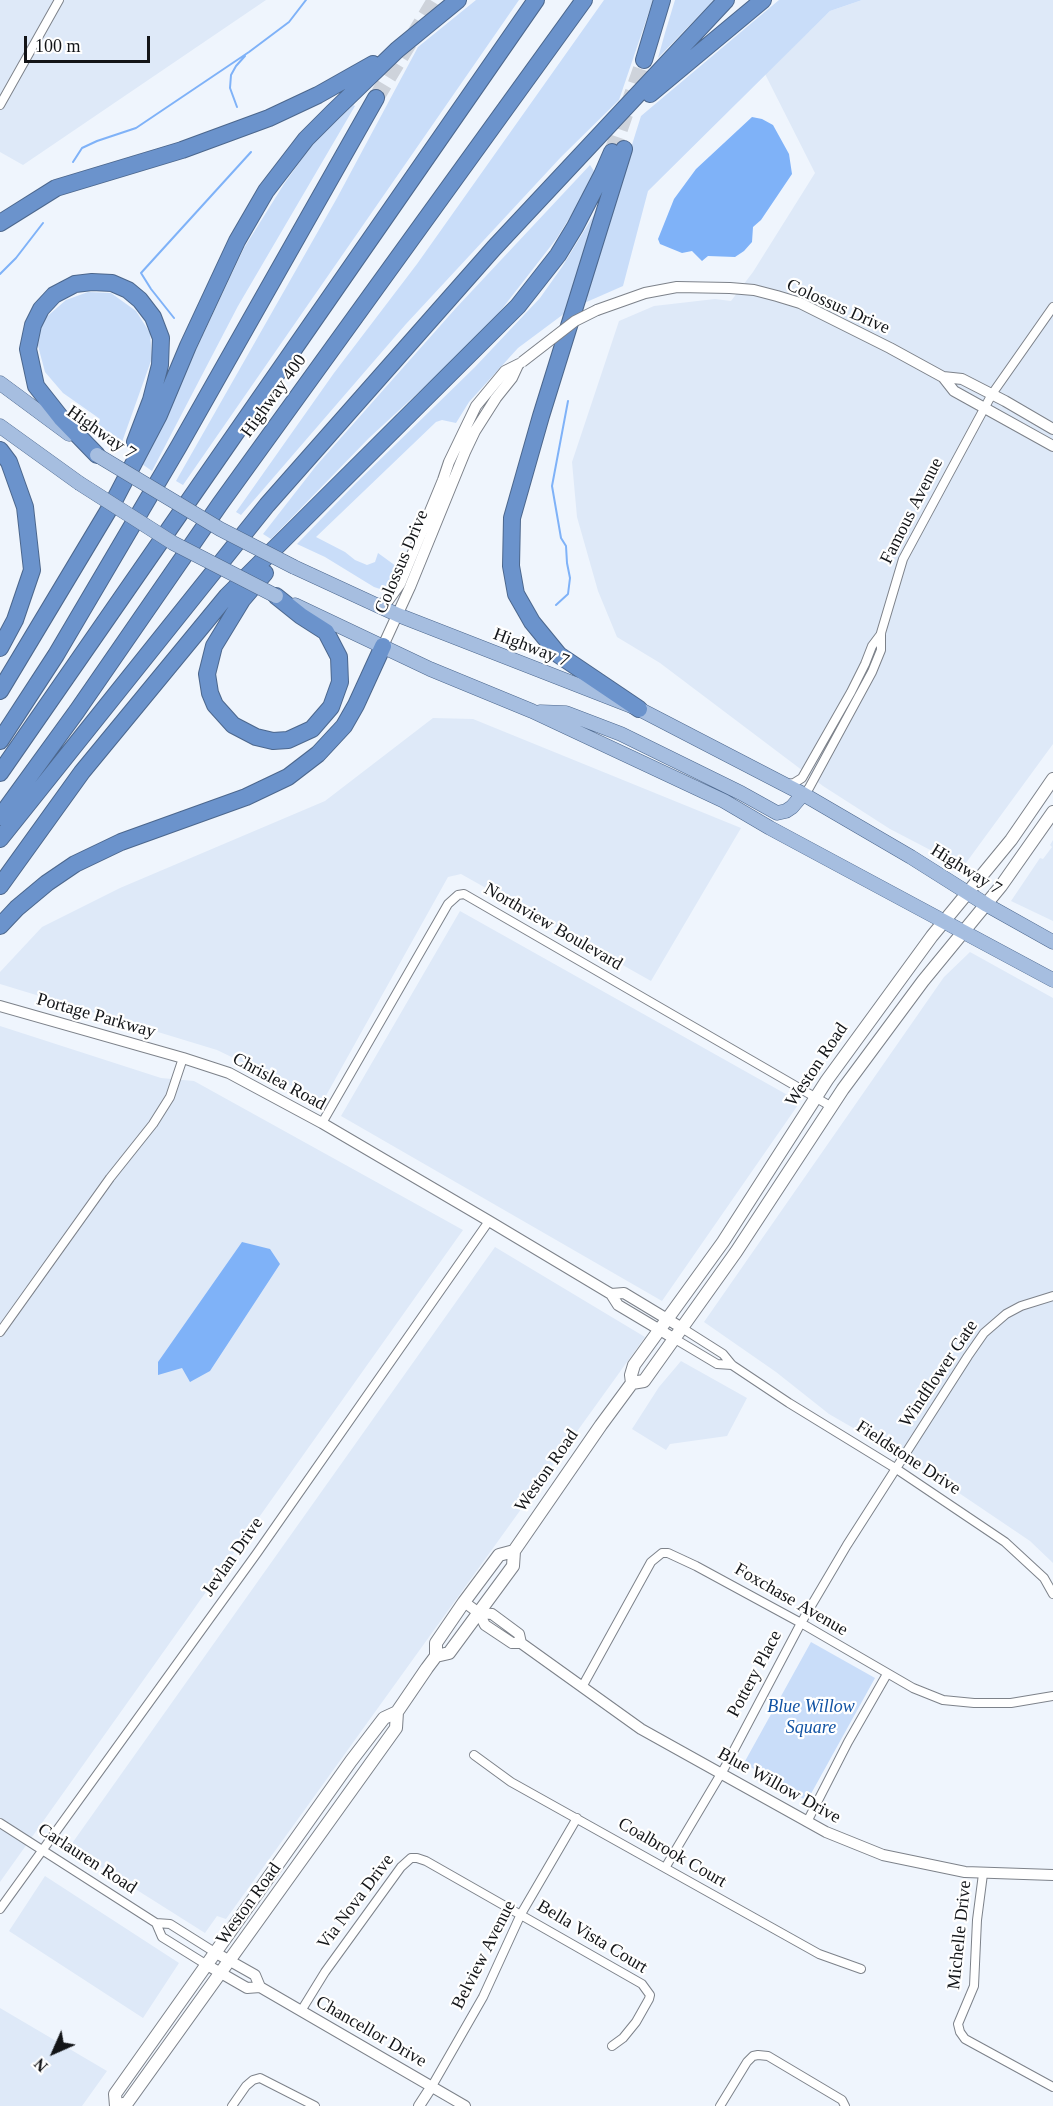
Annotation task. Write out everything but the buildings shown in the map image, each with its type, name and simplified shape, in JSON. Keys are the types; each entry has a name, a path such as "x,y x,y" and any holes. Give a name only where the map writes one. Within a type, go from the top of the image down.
{"highway":[{"path":"0,691 114,501 159,415 237,241 266,191 306,138 397,50 458,0"},
{"name":"Highway 400","path":"0,773 536,0"},
{"name":"Highway 400","path":"0,817 77,711 220,504 584,0"},
{"path":"644,60 662,0"},
{"path":"0,839 267,505 494,248 726,0"},
{"path":"597,140 763,0"},
{"path":"0,223 56,188 182,150 269,118 329,89 397,50"},
{"path":"0,741 56,656 174,456 376,98"},
{"path":"0,886 82,771 227,596 518,306 558,255 618,150 512,518 511,566 516,594 532,622 559,655 639,709"},
{"path":"97,455 62,419 36,386 28,349 33,325 41,309 54,295 75,284 92,282 112,283 128,290 140,300 153,317 161,338 160,365 151,400 115,484 114,501"},
{"path":"0,450 9,462 25,507 32,570 15,620 0,648"},
{"path":"276,596 326,632 339,657 340,682 331,707 312,729 288,740 273,741 256,737 232,725 216,705 210,693 207,674 214,646 242,600 293,540 299,523"},
{"path":"0,926 24,901 75,864 121,842 246,797 288,777 318,754 344,726 383,646"}],"main road":[{"name":"Highway 7","path":"0,383 97,455 210,523 294,567 398,615 639,709 803,794 1053,942"},
{"path":"0,426 79,483 173,543 276,596 430,669 532,711 724,801 1053,980"},
{"path":"532,711 566,712 621,734 777,813 792,807 803,794"},
{"name":"Weston Road","path":"436,1656 449,1653 513,1566 514,1551 632,1383 631,1375 634,1365 723,1242 870,1019 1011,840 1053,779"},
{"name":"Weston Road","path":"632,1383 644,1381 736,1252 832,1107 923,981 987,905 1053,812"},
{"name":"Weston Road","path":"397,1712 396,1728 128,2103 116,2106 115,2094 384,1718 397,1712 436,1656 436,1643 464,1602 499,1556 514,1551"}],"street":[{"path":"0,105 59,0"},
{"name":"Colossus Drive","path":"383,646 398,615 405,585 475,431 520,363 575,321 597,310 645,293 677,287 730,288 754,291 808,307 943,377 962,379 1053,429"},
{"path":"984,407 1053,307"},
{"name":"Colossus Drive","path":"943,377 954,391 1053,446"},
{"name":"Famous Avenue","path":"803,794 809,788 872,672 881,650 881,633 903,560 984,407"},
{"name":"Colossus Drive","path":"377,605 387,602 405,585"},
{"name":"Famous Avenue","path":"784,784 794,783 802,778 851,692 866,664 872,646 881,633"},
{"name":"Northview Boulevard","path":"322,1123 448,904 452,898 464,894 832,1107"},
{"name":"Portage Parkway","path":"0,1006 183,1058"},
{"path":"0,1332 110,1178 153,1124 170,1097 183,1058"},
{"name":"Chrislea Road","path":"183,1058 229,1073 322,1123 610,1294 624,1293 662,1324"},
{"name":"Jevlan Drive","path":"0,1909 270,1534 489,1221"},
{"name":"Windflower Gate","path":"896,1468 984,1333 1006,1314 1021,1306 1053,1296"},
{"name":"Fieldstone Drive","path":"662,1324 723,1354 732,1365 789,1403 896,1468 1005,1542 1044,1578 1053,1594"},
{"name":"Fieldstone Drive","path":"678,1333 717,1364 732,1365"},
{"name":"Pottery Place","path":"665,1868 720,1773 801,1623 896,1468"},
{"name":"Foxchase Avenue","path":"582,1687 651,1562 662,1553 668,1553 686,1560 801,1623 913,1688 943,1700 1011,1703 1053,1696"},
{"name":"Blue Willow Drive","path":"464,1602 479,1613 485,1625 512,1644 521,1643 641,1729 807,1822 841,1838 884,1855 965,1872 1053,1875"},
{"path":"807,1822 848,1742 887,1674"},
{"name":"Coalbrook Court","path":"474,1755 511,1782 819,1954 861,1969"},
{"name":"Belview Avenue","path":"419,2106 483,1997 521,1914 577,1818"},
{"name":"Carlauren Road","path":"0,1822 156,1923 170,1923 230,1960"},
{"name":"Via Nova Drive","path":"302,2011 332,1962 400,1867 411,1858 426,1861 521,1914"},
{"name":"Michelle Drive","path":"983,1874 977,1920 974,1986 958,2024 960,2032 965,2039 1053,2087"},
{"name":"Bella Vista Court","path":"521,1914 642,1984 648,1991 649,1999 636,2022 623,2038 612,2046"},
{"name":"Carlauren Road","path":"156,1923 162,1937 221,1972"},
{"name":"Chancellor Drive","path":"230,1960 255,1975 260,1987"},
{"name":"Chancellor Drive","path":"221,1972 247,1988 260,1987 465,2106"},
{"path":"720,2106 743,2068 753,2056 758,2055 768,2056 842,2100 845,2106"},
{"path":"232,2106 246,2086 260,2078 315,2106"}],"shaded area":[{"path":"0,0 266,0 23,165 0,152"},
{"path":"862,0 1053,0 1053,744 963,867 890,829 823,786 660,663 617,637 598,591 577,517 572,462 619,321 654,306 715,299 731,301 753,272 815,173 765,74 830,11"},
{"path":"433,718 473,719 741,828 651,981 461,874 448,877 323,1101 217,1050 0,984 0,972 42,927 120,888 325,801"},
{"path":"1053,840 1053,921 1011,901 1040,858 1043,859 1052,847 1050,845"},
{"path":"460,911 800,1102 662,1301 341,1116"},
{"path":"970,952 1053,998 1053,1563 1030,1541 919,1466 829,1414 776,1372 704,1322 944,977"},
{"path":"0,1026 161,1078 194,1081 463,1230 0,1882"},
{"path":"495,1247 645,1337 226,1919 217,1916 205,1933 72,1849 73,1842"},
{"path":"681,1361 747,1398 727,1436 670,1444 666,1450 632,1429 659,1387"},
{"path":"45,1876 179,1963 143,2018 9,1931"},
{"path":"0,2008 107,2071 82,2106 0,2106"}],"green space":[{"path":"476,0 519,0 183,485 176,481 337,198 418,47"},
{"path":"604,0 653,0 619,100 561,157 406,324 241,515 236,512 334,373 417,264"},
{"path":"675,0 714,0 658,58 665,33"},
{"path":"779,0 862,0 830,11 648,191 623,286 582,304 641,116"},
{"path":"353,105 355,106 238,306 152,471 142,464 244,248 284,184 314,142"},
{"path":"590,165 594,171 586,191 557,238 498,314 369,438 271,539 263,534 316,466 385,388 456,308"},
{"path":"598,208 565,313 518,348 469,402 456,423 442,420 436,422 316,537 367,565 375,562 378,553 400,569 394,582 383,590 374,587 325,557 297,544 475,367 540,298"},
{"path":"88,292 111,293 136,311 150,333 152,358 122,442 96,429 100,419 63,393 45,372 37,342 43,320 66,300"},
{"name":"Blue Willow Square","path":"811,1642 875,1678 807,1801 744,1763"}],"water":[{"path":"752,117 773,125 789,154 792,174 761,220 753,227 752,242 735,257 708,256 702,261 692,251 682,253 660,244 658,239 674,199 696,169"},
{"path":"242,1242 270,1249 280,1264 210,1371 190,1382 182,1368 158,1375 158,1362"}],"waterway":[{"path":"73,162 82,148 136,128 249,52 289,22 306,0"},
{"path":"237,107 230,88 231,75 245,56"},
{"path":"174,318 141,273 251,152"},
{"path":"0,274 16,258 43,223"},
{"path":"556,605 568,594 570,578 566,546 561,538 552,486 568,401"}],"tunnel":[{"path":"376,98 435,0"},
{"path":"612,152 644,60"}]}
